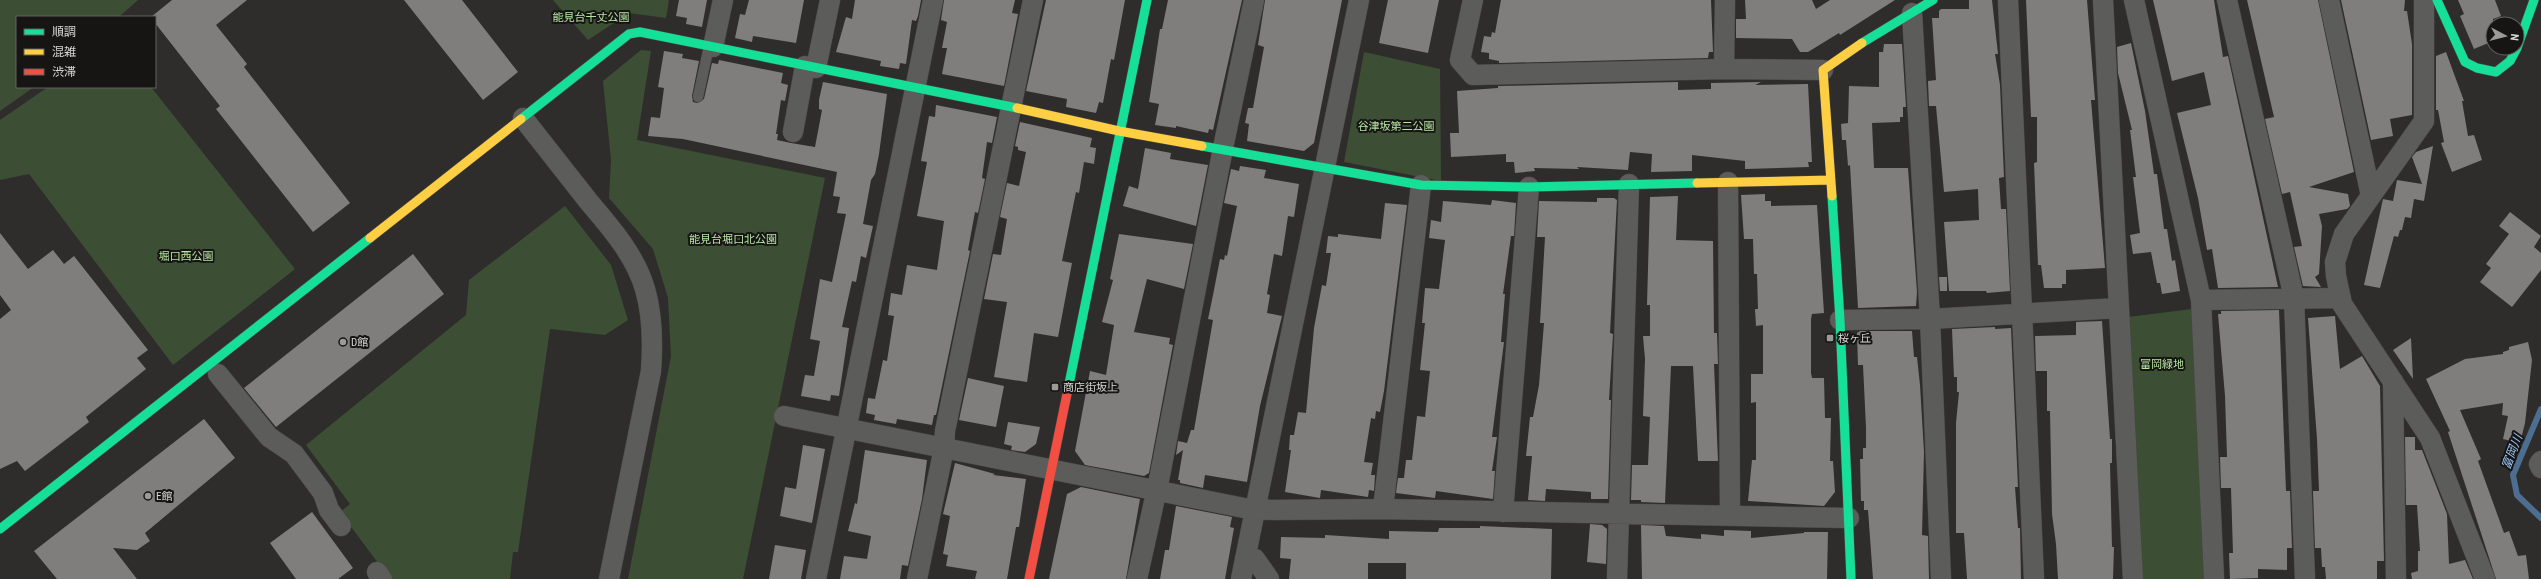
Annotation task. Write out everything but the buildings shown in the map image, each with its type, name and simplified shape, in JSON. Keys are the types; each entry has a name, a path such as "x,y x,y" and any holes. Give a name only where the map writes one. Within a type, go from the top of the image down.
{"street":[{"path":"711,46 722,0"},
{"path":"793,132 830,0"},
{"path":"816,579 914,87 933,0"},
{"path":"917,579 944,448 946,423 1033,0"},
{"path":"1028,579 1119,130 1147,0"},
{"path":"1137,579 1155,491 1160,475 1223,148 1254,0"},
{"path":"1241,579 1359,0"},
{"path":"1473,0 1460,60 1473,75 1724,69 1823,70 1840,57 1933,0"},
{"path":"1724,69 1725,0"},
{"path":"2008,0 2034,579"},
{"path":"2103,0 2133,579"},
{"path":"2134,0 2201,300 2214,579"},
{"path":"2227,0 2294,298 2305,579"},
{"path":"2329,0 2371,196"},
{"path":"2424,0 2424,121 2344,234 2335,262 2342,304 2430,438 2485,579"},
{"path":"2437,0 2464,62 2477,68 2496,72 2510,61 2513,56"},
{"path":"2525,25 2534,0"},
{"path":"1912,13 1930,319 1941,579"},
{"path":"0,530 629,34 640,32 1119,130 1421,185 1529,187 1831,180"},
{"path":"1823,70 1840,320 1852,579"},
{"path":"523,118 618,238 633,261 645,288 651,314 654,341 651,370 609,579"},
{"path":"1728,182 1730,515"},
{"path":"1617,579 1629,184"},
{"path":"1383,509 1421,185"},
{"path":"1502,512 1529,187"},
{"path":"2201,300 2341,298"},
{"path":"1840,320 1930,319 2021,312 2119,308"},
{"path":"218,374 269,437 294,454 323,493 329,510 341,526"},
{"path":"2393,381 2396,579"},
{"path":"784,416 1254,510 1383,509 1618,515 1730,515 1850,518"},
{"path":"2541,461 2539,464 2541,468"},
{"path":"1245,558 1255,559 1268,579"}],"lane":[{"path":"698,97 711,46"}],"green space":[{"path":"0,0 138,0 120,16 16,16 16,88 33,88 0,111"},
{"name":"能見台千丈公園","path":"553,0 669,0 666,18 629,13 588,40"},
{"name":"能見台堀口北公園","path":"641,50 651,51 637,140 825,178 743,579 628,579 671,356 668,298 653,249 609,198 611,160 603,81"},
{"name":"谷津坂第二公園","path":"1364,52 1440,69 1441,181 1344,162"},
{"name":"堀口西公園","path":"47,88 152,88 295,269 173,365 29,174 0,180 0,120"},
{"path":"565,206 611,265 628,320 605,335 550,329 518,552 513,552 510,579 390,579 340,512 350,504 306,445 466,315 469,280"},
{"name":"富岡緑地","path":"2192,309 2204,579 2140,579 2128,317"}],"waterway":[{"name":"富岡川","path":"2541,409 2513,475 2517,495 2541,518"}],"traffic: fast":[{"path":"1068,389 1147,0"},
{"path":"1862,43 1933,0"},
{"path":"2437,0 2465,62 2477,68 2496,72 2510,61 2513,56"},
{"path":"2525,25 2534,0"},
{"path":"521,119 629,34 640,32 1017,108"},
{"path":"1202,146 1421,185 1529,187 1697,183"},
{"path":"1832,196 1840,320 1851,579"},
{"path":"0,529 370,238"}],"traffic: slow":[{"path":"1832,196 1823,70 1862,43"},
{"path":"1017,108 1119,131 1202,146"},
{"path":"370,238 521,119"},
{"path":"1697,183 1831,180"}],"traffic: jam":[{"path":"1029,579 1068,389"}],"place":[{"name":"桜ヶ丘","path":"1830,338"},
{"name":"D館","path":"343,342"},
{"name":"商店街坂上","path":"1055,387"},
{"name":"E館","path":"148,496"}]}
